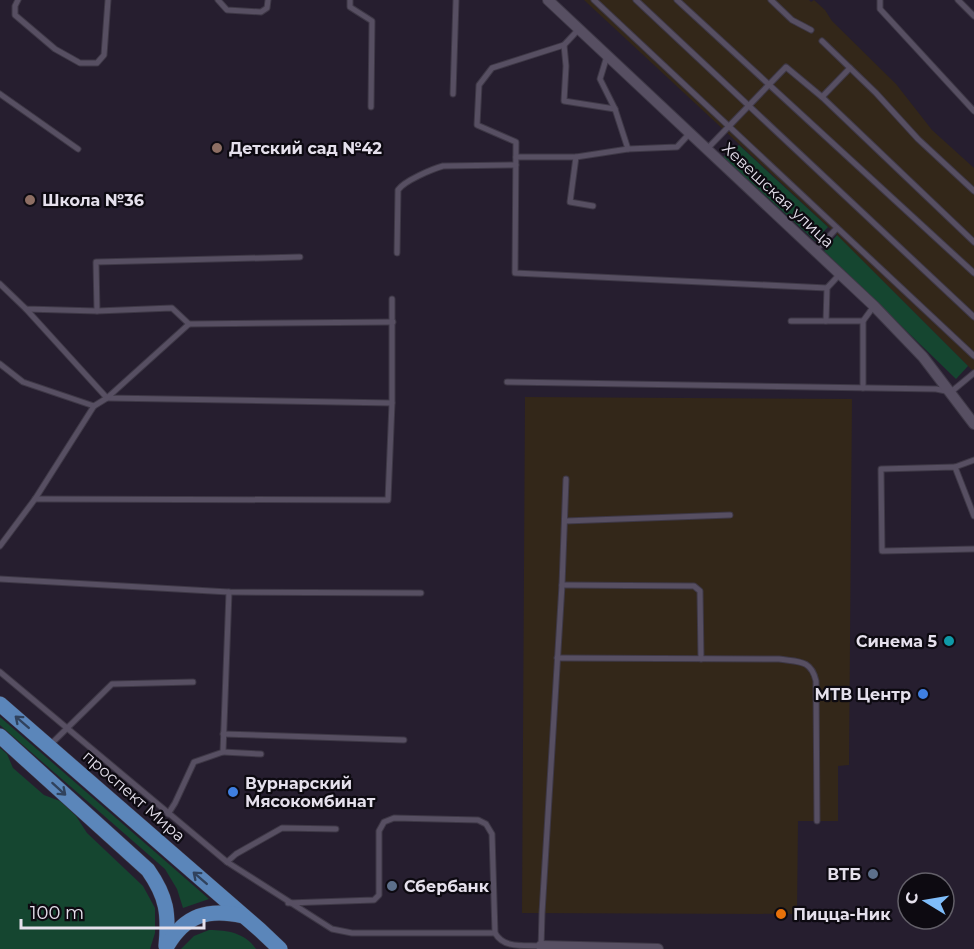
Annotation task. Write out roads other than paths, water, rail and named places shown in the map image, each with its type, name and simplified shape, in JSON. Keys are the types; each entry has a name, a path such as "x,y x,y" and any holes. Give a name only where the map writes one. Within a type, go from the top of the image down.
{"main road":[{"name":"проспект Мира","path":"0,704 244,916 276,947"},
{"path":"0,736 148,870 158,885 167,911 166,948"},
{"path":"166,948 173,935 196,917 211,913 244,916"}],"street":[{"name":"Хевешская улица","path":"548,0 874,306 923,357 974,424"},
{"path":"541,947 658,949"}],"lane":[{"path":"18,0 15,15 55,50 80,63 97,63 104,56 108,0"},
{"path":"218,0 226,10 261,12 267,8 268,0"},
{"path":"350,0 350,7 372,21 371,107"},
{"path":"453,94 456,0"},
{"path":"594,0 974,357"},
{"path":"636,0 974,317"},
{"path":"677,0 974,273"},
{"path":"771,0 792,20 811,30"},
{"path":"880,0 880,9 974,111"},
{"path":"958,0 974,16"},
{"path":"579,29 564,45 492,68 479,85 477,125 516,142 514,273 827,288"},
{"path":"822,41 918,139 974,190"},
{"path":"564,45 566,66 564,101 615,109"},
{"path":"607,56 600,79 615,109 627,149"},
{"path":"707,149 786,67 822,97 974,242"},
{"path":"822,97 850,68"},
{"path":"0,94 78,149"},
{"path":"516,157 576,157 627,149 677,147 690,133"},
{"path":"576,157 570,202 593,206"},
{"path":"397,253 398,190 401,185 443,165 516,165"},
{"path":"815,251 837,228"},
{"path":"97,311 96,262 300,257"},
{"path":"826,321 827,288 840,274"},
{"path":"0,284 27,309 107,398 392,403"},
{"path":"35,499 388,500 392,403 392,299"},
{"path":"863,388 862,321 874,306"},
{"path":"27,309 97,311 172,308 189,324"},
{"path":"791,321 862,321"},
{"path":"0,546 35,499 94,406 107,398 189,324 393,322"},
{"path":"0,364 23,382 94,406"},
{"path":"507,382 936,389 951,392 974,373"},
{"path":"974,460 956,466 882,469 882,551 974,549"},
{"path":"956,466 974,516"},
{"path":"288,903 374,900 379,895 379,831 384,822 394,818 478,820 486,824 492,834 495,933 500,941 508,944 541,947 566,479"},
{"path":"565,521 730,515"},
{"path":"0,579 229,592 421,593"},
{"path":"562,585 694,586 700,591 701,659"},
{"path":"223,752 229,592"},
{"path":"557,658 779,659 805,663 813,670 816,681 817,821"},
{"path":"0,672 227,862 332,929 352,933 495,933"},
{"path":"49,746 112,684 193,682"},
{"path":"223,734 404,740"},
{"path":"168,814 194,762 223,752 261,754"},
{"path":"227,862 236,854 282,828 336,829"}],"place":[{"name":"Детский сад №42","path":"217,148"},
{"name":"Школа №36","path":"30,200"},
{"name":"Синема 5","path":"949,641"},
{"name":"МТВ Центр","path":"923,694"},
{"name":"Вурнарский Мясокомбинат","path":"233,792"},
{"name":"ВТБ","path":"873,874"},
{"name":"Сбербанк","path":"392,886"},
{"name":"Пицца-Ник","path":"781,914"}]}
